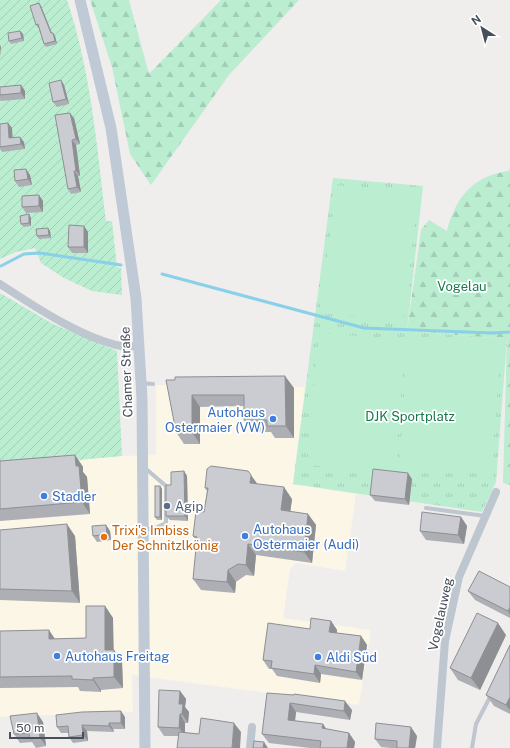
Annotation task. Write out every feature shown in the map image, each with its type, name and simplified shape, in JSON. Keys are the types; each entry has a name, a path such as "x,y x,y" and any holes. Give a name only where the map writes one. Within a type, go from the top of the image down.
{"main road":[{"name":"Chamer Straße","path":"80,1 111,128 136,298 141,383 145,748"}],"street":[{"path":"0,284 56,320 109,343 123,347 140,346"},
{"name":"Vogelauweg","path":"437,748 445,641 459,577 496,492"},
{"path":"250,748 252,727"}],"lane":[{"path":"141,383 153,384"},
{"path":"142,467 166,486 166,523 153,530 143,530"},
{"path":"426,508 485,516"},
{"path":"472,748 476,724 493,690"}],"shaded area":[{"path":"156,385 305,387 293,484 356,494 345,571 296,563 290,569 283,618 371,630 359,705 132,675 133,712 0,717 0,468 122,456 156,455"}],"green space":[{"path":"0,0 67,0 88,82 106,221 112,221 117,267 121,268 122,295 92,291 64,278 41,263 35,248 16,252 0,259"},
{"path":"90,0 129,0 149,74 221,0 299,0 229,75 151,185 130,154 112,67"},
{"name":"Vogelau","path":"510,168 510,485 503,483 507,339 407,331 421,230 429,220 447,231 455,208 467,190 475,183 496,174 508,171"},
{"name":"DJK Sportplatz","path":"333,178 423,186 407,331 507,339 496,482 482,512 293,484"},
{"path":"336,185 418,195 403,322 321,313"},
{"path":"0,293 53,324 117,351 122,456 0,467"},
{"path":"319,333 406,340 394,473 307,465"},
{"path":"408,336 501,343 491,474 399,468"}],"building":[{"path":"39,3 51,33 53,33 55,41 44,44 38,24 36,25 30,6"},
{"path":"20,31 22,38 9,41 8,33"},
{"path":"61,80 66,99 53,102 49,83"},
{"path":"21,85 21,93 0,95 0,87"},
{"path":"70,113 76,139 72,140 76,171 74,171 77,187 68,189 55,115"},
{"path":"8,123 9,138 20,137 21,144 0,147 0,124"},
{"path":"26,169 28,179 15,181 14,170"},
{"path":"39,195 39,206 22,207 22,196"},
{"path":"29,214 29,223 21,224 20,216"},
{"path":"69,225 84,226 84,247 68,247"},
{"path":"48,228 49,235 37,236 36,229"},
{"path":"285,376 286,426 267,426 267,420 244,420 244,395 192,395 192,432 176,432 166,380 175,380 175,377"},
{"name":"Stadler","path":"75,455 76,466 79,466 82,502 0,509 0,461"},
{"name":"Autohaus Ostermaier (Audi)","path":"211,466 248,471 251,475 250,483 284,487 281,510 308,514 304,552 248,544 246,565 238,564 228,570 227,582 193,579 197,537 193,536 196,511 204,512 208,488 205,488 207,469"},
{"path":"373,469 408,473 405,499 370,495"},
{"path":"184,471 185,516 166,516 166,485 171,485 171,472"},
{"path":"155,486 160,486 160,517 155,517"},
{"path":"422,512 461,517 458,535 420,531"},
{"path":"67,524 72,591 0,589 0,530"},
{"path":"106,525 107,534 93,536 92,526"},
{"path":"479,571 510,587 510,607 508,611 468,591"},
{"name":"Autohaus Freitag","path":"86,606 105,606 105,650 114,650 114,677 93,678 93,680 72,679 72,676 0,677 0,631 49,630 49,639 86,638"},
{"path":"477,613 498,623 471,678 450,668"},
{"name":"Aldi Süd","path":"311,618 331,621 329,632 361,636 356,672 315,665 314,674 271,668 272,661 263,660 268,623 310,629"},
{"path":"510,645 510,697 506,705 486,695"},
{"path":"159,690 180,691 179,704 183,704 182,714 180,714 179,728 158,727"},
{"path":"267,693 294,694 345,701 344,711 290,703 288,720 323,724 322,728 349,733 347,748 320,748 321,741 262,734"},
{"path":"121,711 121,723 109,723 109,726 82,725 83,735 69,737 68,726 57,727 56,715 82,712"},
{"path":"37,713 40,738 30,739 29,733 14,734 10,716"},
{"path":"201,718 234,723 232,748 177,748 179,732 199,734"},
{"path":"376,723 411,727 409,748 397,748 397,741 375,739"},
{"path":"254,741 264,742 263,748 253,748"}],"waterway":[{"path":"1,266 24,254 40,253 121,265"},
{"path":"162,274 364,328 492,333 510,332"}],"place":[{"name":"Autohaus Ostermaier (VW)","path":"273,419"},
{"name":"Stadler","path":"44,496"},
{"name":"Agip","path":"167,506"},
{"name":"Autohaus Ostermaier (Audi)","path":"245,536"},
{"name":"Trixi's Imbiss Der Schnitzlkönig","path":"104,537"},
{"name":"Autohaus Freitag","path":"57,656"},
{"name":"Aldi Süd","path":"318,657"}]}
